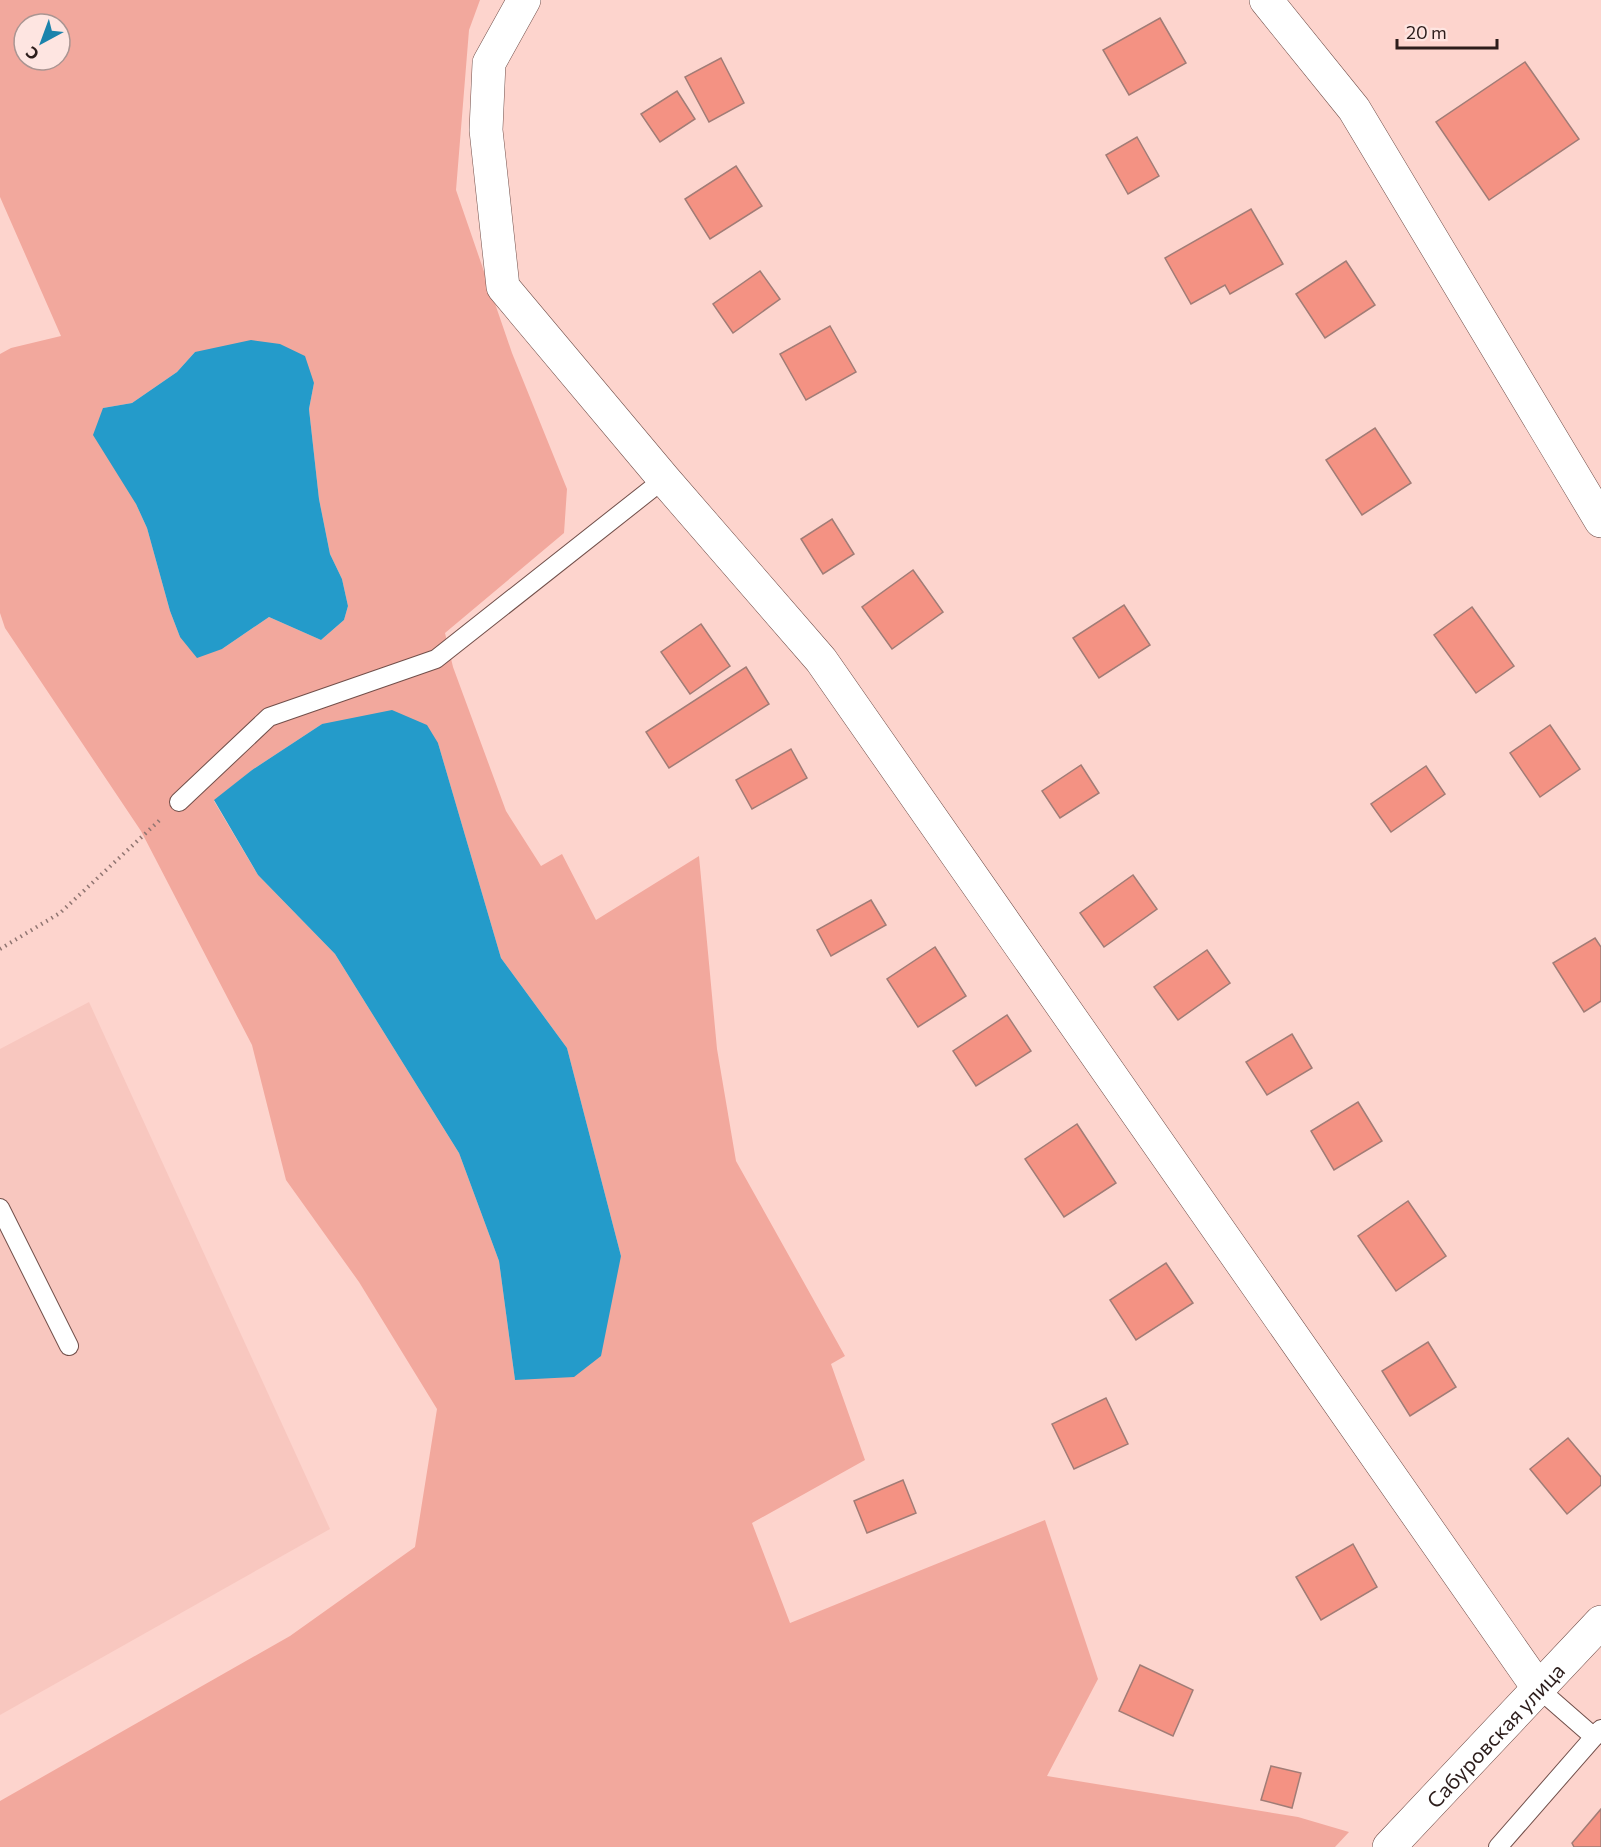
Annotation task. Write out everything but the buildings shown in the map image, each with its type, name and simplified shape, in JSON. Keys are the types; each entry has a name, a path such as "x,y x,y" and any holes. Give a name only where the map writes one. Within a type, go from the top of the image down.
{"street":[{"path":"524,0 489,63 486,130 503,287 664,479 821,660 1539,1689"},
{"path":"1266,0 1354,109 1601,521"},
{"name":"Сабуровская улица","path":"1389,1847 1601,1622"}],"lane":[{"path":"179,802 269,717 436,659 664,479"},
{"path":"0,1208 69,1346"},
{"path":"1498,1847 1598,1733 1539,1689"}],"path":[{"path":"0,949 60,913 179,802"}],"shaded area":[{"path":"0,0 480,0 469,30 456,190 512,353 567,489 564,533 445,633 453,667 506,811 541,866 562,854 596,920 699,856 717,1049 736,1161 845,1356 831,1364 865,1460 752,1523 790,1623 1045,1520 1098,1679 1047,1776 1298,1817 1349,1832 1335,1847 0,1847 0,1801 290,1636 415,1547 437,1409 359,1282 286,1180 252,1045 141,831 5,628 0,613 0,354 11,348 61,336 0,197","holes":["195,352 314,383 309,409 319,499 330,554 342,579 348,606 344,620 321,640 269,617 222,649 180,637 170,611 147,528 136,504 103,408 132,403 177,372","322,724 438,743 501,958 567,1048 621,1256 515,1380 499,1261 459,1153 335,954 258,875 214,801 252,770"]},
{"path":"89,1002 330,1529 0,1715 0,1049"}],"water":[{"path":"251,340 280,344 305,356 314,383 309,409 319,499 330,554 342,579 348,606 344,620 321,640 269,617 222,649 197,658 180,637 170,611 147,528 136,504 93,435 103,408 132,403 177,372 195,352"},
{"path":"392,710 427,725 438,743 501,958 567,1048 621,1256 601,1356 574,1377 515,1380 499,1261 459,1153 335,954 258,875 214,800 252,770 322,724"}]}
